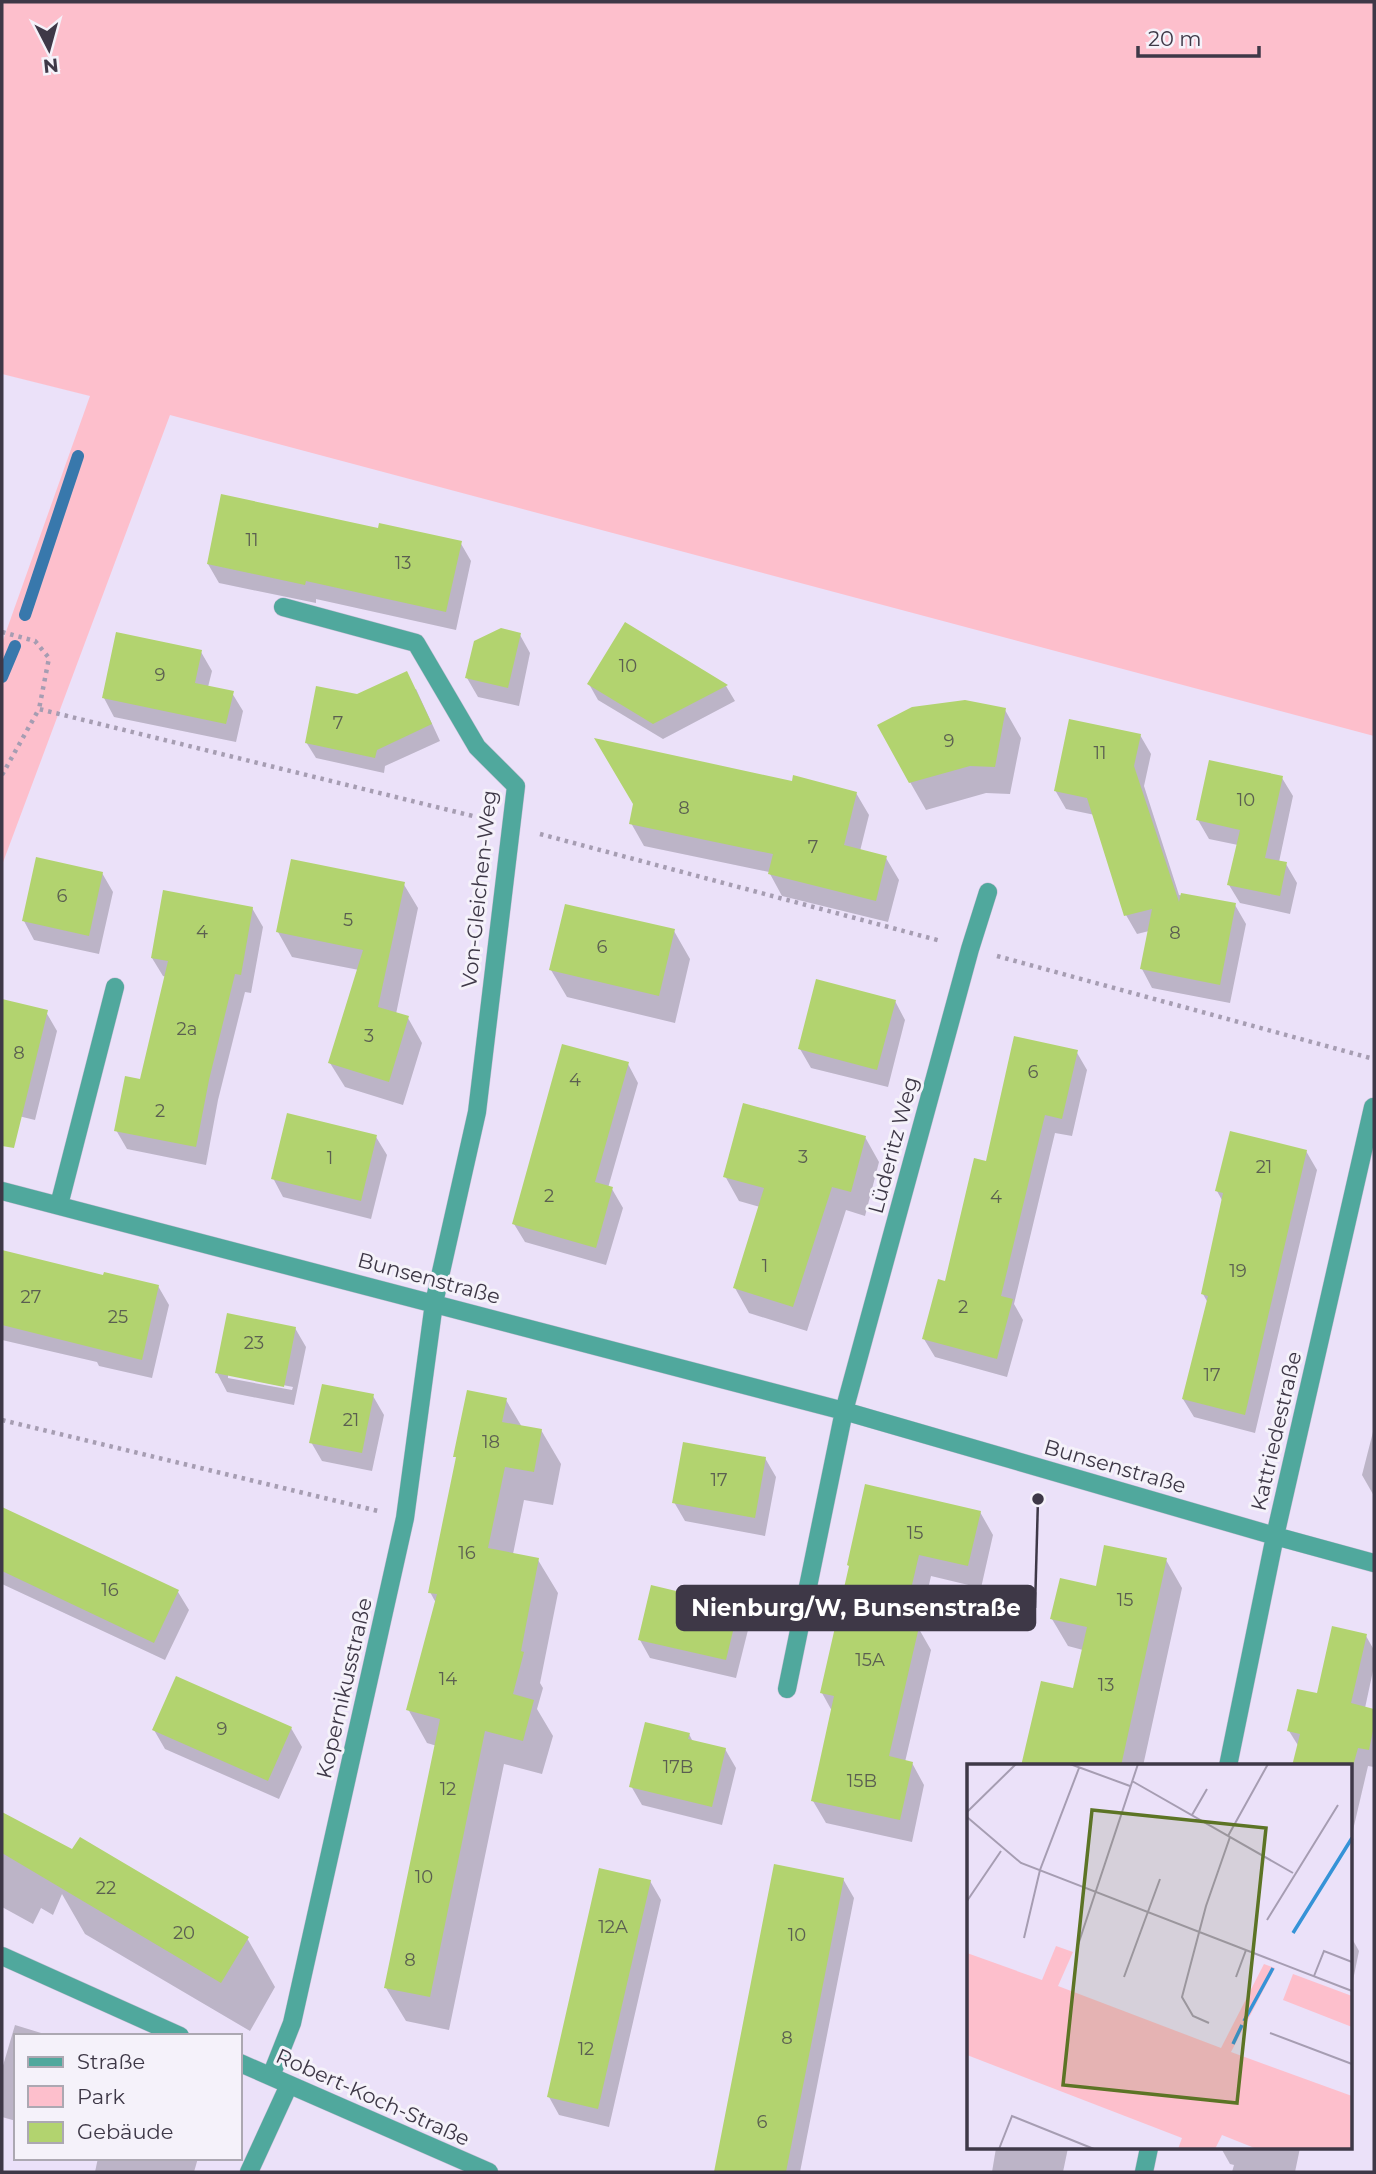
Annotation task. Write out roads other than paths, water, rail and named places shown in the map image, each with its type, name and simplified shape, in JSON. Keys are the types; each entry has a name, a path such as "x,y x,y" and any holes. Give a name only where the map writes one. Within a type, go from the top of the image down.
{"street":[{"name":"Von-Gleichen-Weg","path":"283,607 416,643 477,747 516,786 477,1112 434,1303"},
{"name":"Lüderitz Weg","path":"844,1411 970,948 988,892"},
{"path":"59,1205 115,987"},
{"name":"Kattriedestraße","path":"1228,1764 1275,1536 1373,1107"},
{"name":"Bunsenstraße","path":"2,1191 844,1411 1374,1563"},
{"name":"Kopernikusstraße","path":"271,2077 292,2023 405,1518 434,1303"},
{"path":"786,1689 844,1411"},
{"path":"2,1955 176,2034"},
{"name":"Robert-Koch-Straße","path":"242,2064 489,2172"},
{"path":"249,2172 289,2085"},
{"path":"1144,2172 1149,2150"}],"waterway":[{"path":"25,615 78,456"},
{"path":"2,677 15,646"}],"place":[{"name":"Nienburg/W, Bunsenstraße","path":"1038,1499"}]}
